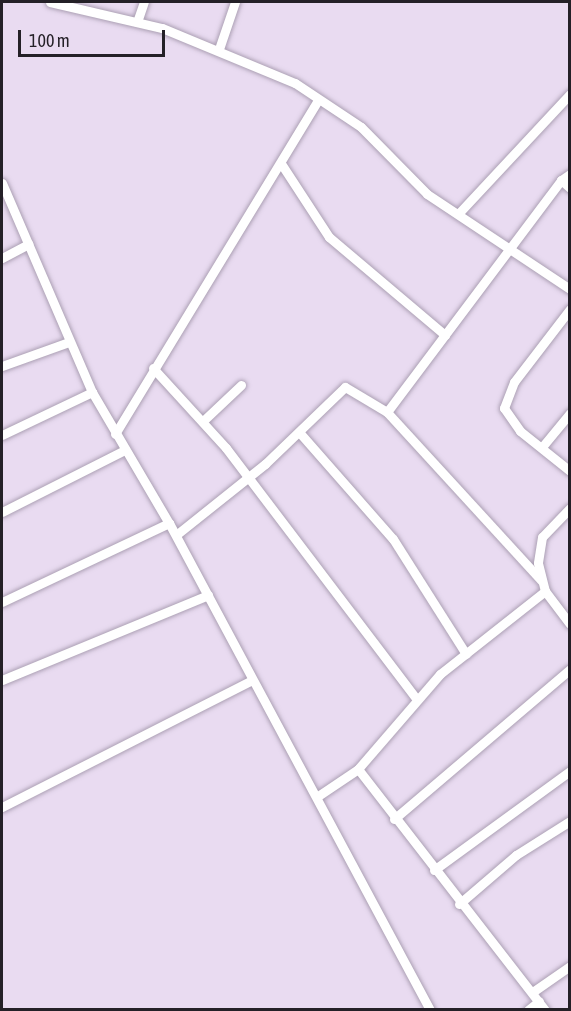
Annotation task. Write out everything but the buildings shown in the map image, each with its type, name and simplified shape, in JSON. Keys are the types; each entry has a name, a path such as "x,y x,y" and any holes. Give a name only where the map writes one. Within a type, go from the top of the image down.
{"street":[{"path":"50,2 137,22 219,49 279,74 361,127 408,180 458,213 508,251 570,289"},
{"path":"137,22 144,2"},
{"path":"219,49 235,2"},
{"path":"458,213 570,94"},
{"path":"115,434 153,368 282,165 318,100"},
{"path":"282,165 329,237 445,335"},
{"path":"387,412 561,180 570,174"},
{"path":"561,180 570,188"},
{"path":"2,186 92,392 176,535 252,680 318,796 426,998 430,1010"},
{"path":"2,258 28,244"},
{"path":"570,309 505,397 509,418 570,471"},
{"path":"2,366 69,342"},
{"path":"153,368 204,420 415,697"},
{"path":"204,420 241,385"},
{"path":"176,535 248,477 345,387 387,412 541,580"},
{"path":"2,435 92,392"},
{"path":"542,447 570,413"},
{"path":"299,432 400,548 466,654"},
{"path":"2,512 125,450"},
{"path":"570,508 542,537 541,580 545,591 570,624"},
{"path":"2,602 169,523"},
{"path":"318,796 358,769 415,697 545,591"},
{"path":"2,680 208,595"},
{"path":"394,819 570,669"},
{"path":"2,807 252,680"},
{"path":"358,769 459,904 534,991 542,1005 528,1010"},
{"path":"434,870 570,771"},
{"path":"459,904 516,855 570,821"},
{"path":"534,991 570,966"},
{"path":"426,998 438,1010"}]}
